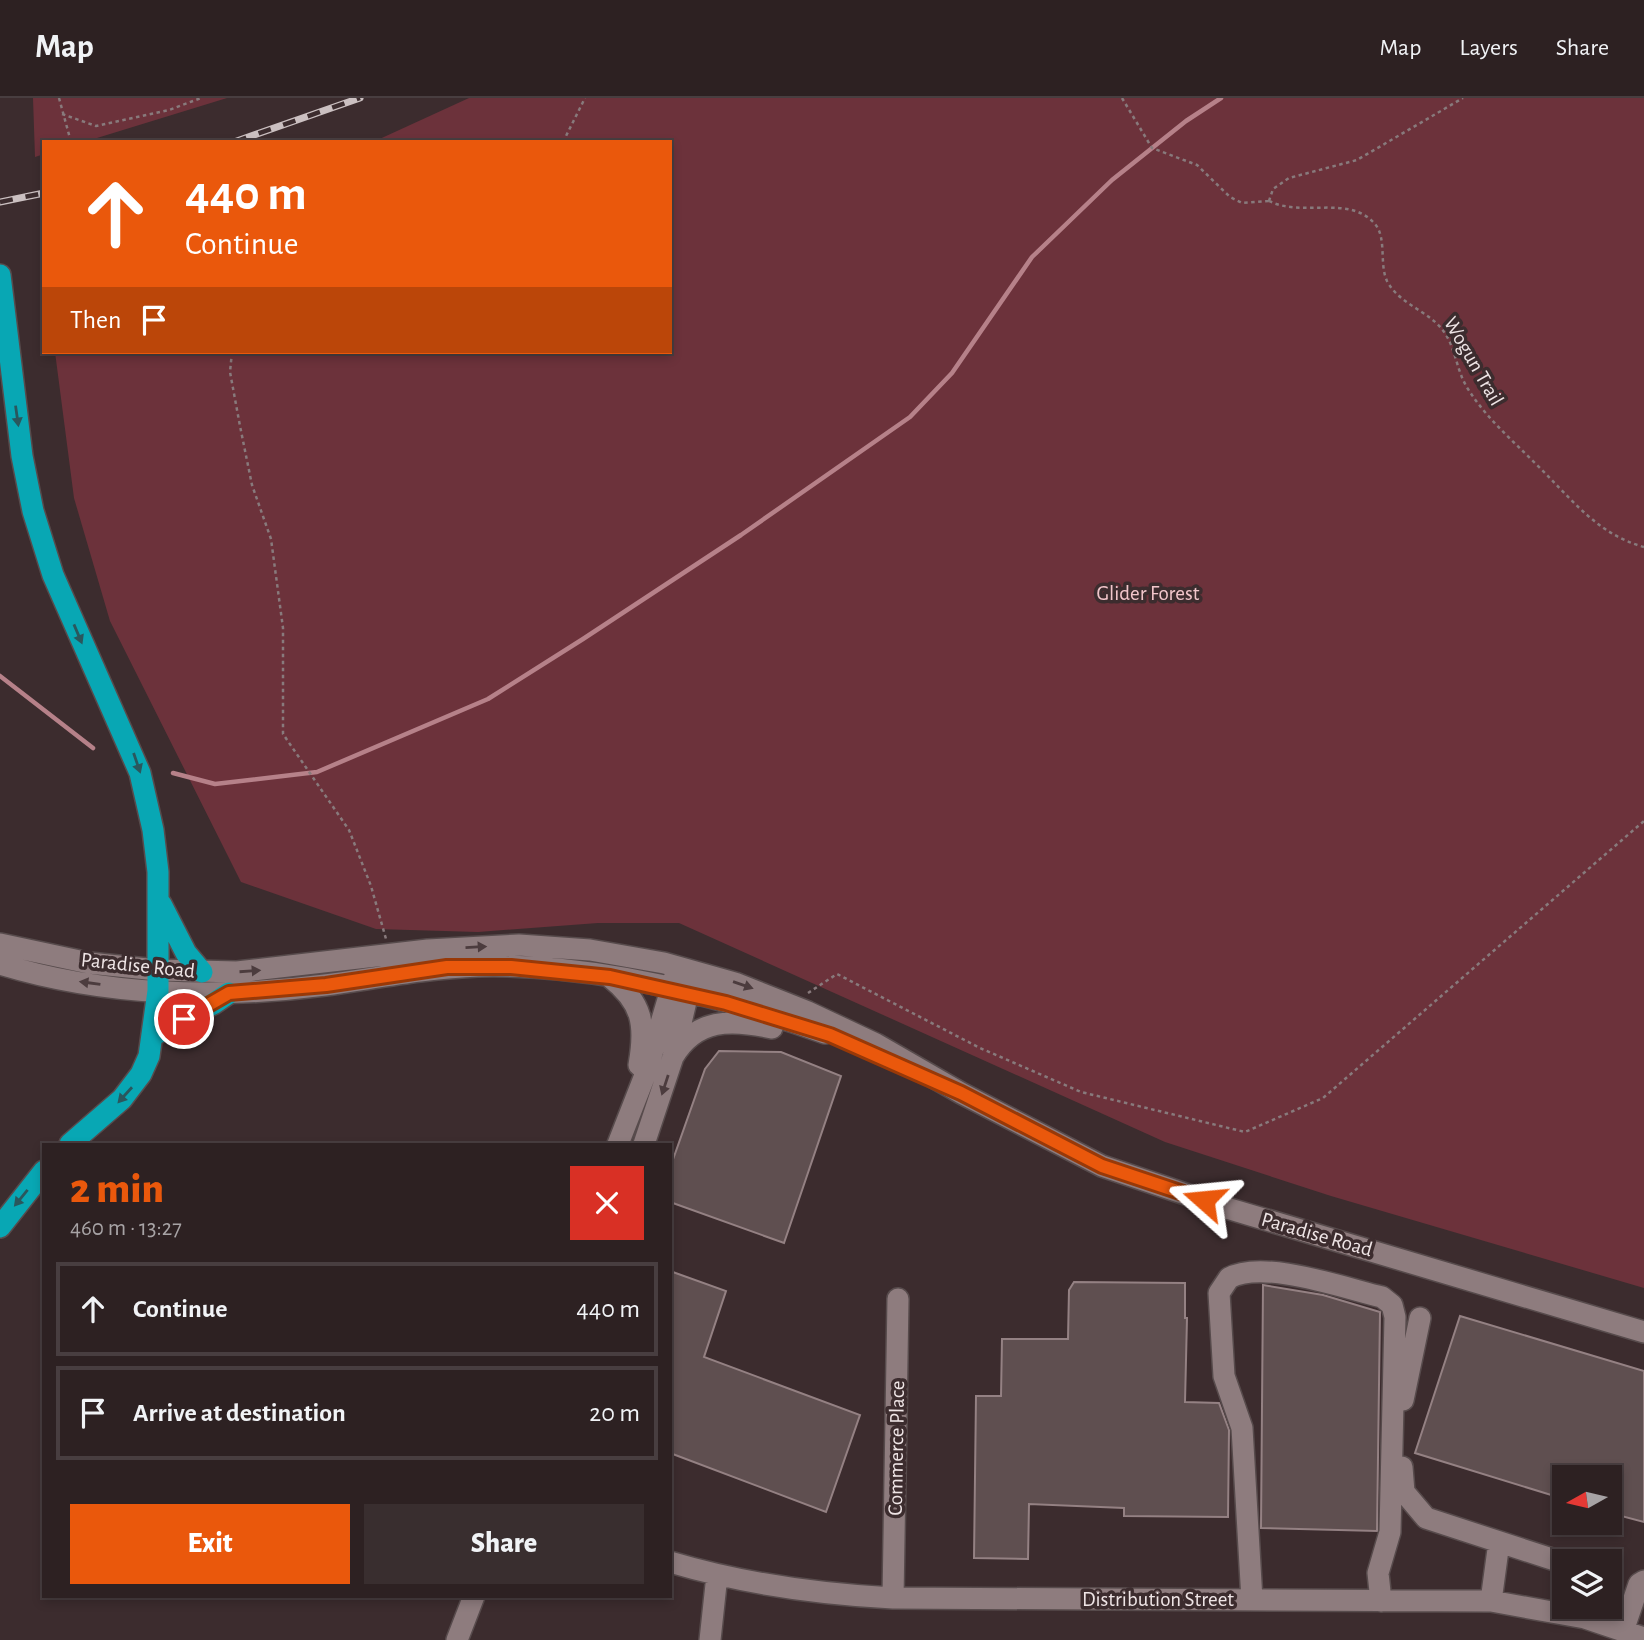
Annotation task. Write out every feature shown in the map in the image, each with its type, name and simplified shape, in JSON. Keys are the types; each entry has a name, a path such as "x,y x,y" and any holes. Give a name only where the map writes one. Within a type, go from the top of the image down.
{"highway":[{"path":"0,275 16,415 33,511 53,575 140,773 153,830 159,899 158,981 154,1035 149,1056 133,1087 71,1143"},
{"path":"159,899 186,953 202,972"},
{"path":"154,1035 229,993"},
{"path":"0,1227 42,1174"}],"street":[{"name":"Paradise Road","path":"0,944 89,962 158,981 229,993 326,985 447,967 511,967 610,977 680,991 804,1025 961,1093"},
{"name":"Paradise Road","path":"0,964 51,978 158,981 202,972 261,970 391,955 519,945 590,950 685,969 735,983 876,1044 961,1093 1090,1160 1154,1184 1644,1332"},
{"path":"641,1143 655,1113 673,1057 685,969"},
{"path":"610,977 635,1001 641,1016 639,1069 617,1143"},
{"path":"617,1143 680,991"},
{"path":"673,1057 684,1039 695,1030 737,1023 853,1044"},
{"path":"1252,1600 1242,1428 1224,1376 1219,1293 1228,1278 1246,1272 1273,1272 1382,1297 1392,1305 1395,1317 1390,1532 1378,1573 1381,1601"},
{"name":"Commerce Place","path":"893,1598 898,1298"},
{"path":"1420,1318 1402,1406 1404,1492 1426,1518 1552,1559"},
{"path":"1490,1601 1499,1542"},
{"name":"Distribution Street","path":"672,1563 717,1576 824,1594 893,1598 1490,1601 1585,1618 1644,1638"},
{"path":"710,1640 717,1576"},
{"path":"1623,1631 1639,1584 1644,1581"},
{"path":"457,1640 472,1600"}],"path":[{"path":"60,98 70,140"},
{"path":"62,114 96,126 169,110 201,98"},
{"path":"564,140 585,98"},
{"path":"1122,98 1152,148 1197,165 1230,197 1242,203 1269,201 1273,189 1289,178 1357,160 1463,98"},
{"name":"Wogun Trail","path":"1269,201 1299,210 1343,207 1374,222 1380,232 1387,280 1396,294 1432,318 1446,334 1466,386 1498,430 1603,530 1644,547"},
{"path":"232,354 230,372 252,485 273,552 282,628 284,733 349,830 371,886 391,955"},
{"path":"791,1005 837,974 980,1048 1081,1092 1245,1132 1324,1098 1644,821"}],"green space":[{"path":"33,98 227,98 90,140 42,140 42,155 35,157"},
{"name":"Glider Forest","path":"469,98 1644,98 1644,1288 1331,1196 1165,1142 679,923 598,923 478,932 376,929 241,882 110,621 74,498 55,354 672,354 672,140 377,140"}],"building":[{"path":"719,1051 781,1052 841,1076 784,1243 672,1203 672,1162 705,1069"},
{"path":"672,1272 726,1291 704,1357 860,1415 826,1512 672,1454"},
{"path":"1074,1282 1185,1283 1185,1402 1219,1403 1229,1430 1228,1517 1124,1516 1124,1508 1029,1504 1028,1559 974,1558 976,1396 1001,1396 1002,1339 1068,1339 1069,1290"},
{"path":"1263,1285 1323,1295 1380,1312 1377,1531 1261,1528"},
{"path":"1460,1316 1644,1371 1644,1522 1622,1516 1622,1465 1552,1465 1552,1495 1415,1453"}],"waterway":[{"path":"173,773 215,784 317,772 488,699 583,639 741,535 910,417 952,373 1032,257 1112,180 1186,121 1221,98"},
{"path":"0,676 93,748"}],"railway":[{"path":"240,140 360,98"},
{"path":"0,202 42,193"}],"route":[{"path":"184,1019 229,993 326,985 447,967 546,969 610,977 673,989 804,1025 879,1055 961,1093 1102,1166 1204,1200"}]}
